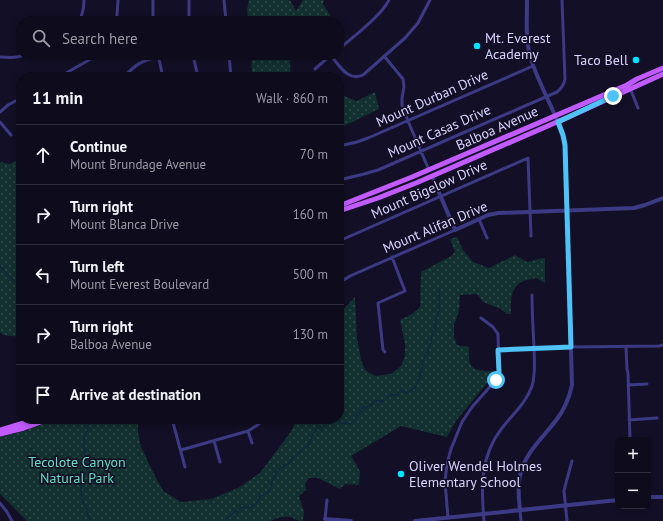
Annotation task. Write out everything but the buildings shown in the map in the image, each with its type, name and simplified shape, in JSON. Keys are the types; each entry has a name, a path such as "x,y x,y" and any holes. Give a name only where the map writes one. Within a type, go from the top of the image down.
{"main road":[{"name":"Balboa Avenue","path":"344,209 416,183 558,122 628,87 637,79 663,68"},
{"name":"Balboa Avenue","path":"344,204 429,170 555,116 663,74"},
{"path":"432,176 433,171 438,166"},
{"path":"416,183 425,177 429,170"},
{"path":"0,426 17,424"},
{"path":"0,430 22,424"},
{"path":"0,434 35,424"}],"street":[{"path":"82,16 84,8 84,0"},
{"path":"118,0 118,16"},
{"path":"153,0 153,16"},
{"path":"189,0 189,16"},
{"path":"224,0 226,16"},
{"path":"344,45 364,28 385,7 389,0"},
{"path":"335,60 346,74 356,77 363,75 405,38 413,29 430,0"},
{"path":"521,521 518,486 524,461 532,448 558,419 569,398 572,385 565,145 558,122 531,60 528,43 527,0"},
{"name":"Mount Casas Drive","path":"344,179 378,170 557,92 562,88 565,80 562,0"},
{"path":"384,56 403,78 404,87 402,105 429,170"},
{"path":"0,57 16,58"},
{"path":"67,72 89,60"},
{"path":"128,72 137,64 146,60"},
{"path":"159,60 162,72"},
{"path":"194,60 197,72"},
{"path":"229,60 231,72"},
{"path":"315,69 325,60"},
{"name":"Mount Durban Drive","path":"344,145 368,138 533,66"},
{"path":"628,87 638,108"},
{"path":"0,112 16,101"},
{"path":"0,122 11,135"},
{"name":"Mount Bigelow Drive","path":"344,239 528,158 530,211"},
{"path":"432,176 455,230"},
{"name":"Mount Alifan Drive","path":"344,280 488,215 530,211 634,208 663,198"},
{"path":"530,211 530,236"},
{"path":"479,219 487,238"},
{"path":"385,352 383,350 378,303 405,291 392,257"},
{"path":"484,521 482,489 484,464 488,452 494,439 502,428 521,407 532,386 535,367 532,295"},
{"path":"448,518 445,480 451,449 462,422 472,407 496,380 499,372 497,331 481,318"},
{"path":"498,350 663,345"},
{"path":"626,347 630,437"},
{"path":"628,385 647,384"},
{"path":"629,420 657,418"},
{"path":"173,424 185,467"},
{"path":"181,450 248,430 258,424"},
{"path":"248,430 252,443"},
{"path":"214,441 220,462"},
{"path":"567,521 564,491 572,461"},
{"path":"651,497 663,497"},
{"path":"327,500 325,518 351,521"},
{"path":"415,521 615,500"},
{"path":"0,503 12,521"}],"green space":[{"path":"249,0 290,0 296,11 303,0 324,0 323,4 331,16 248,16"},
{"path":"251,60 291,60 291,72 252,72"},
{"path":"375,92 379,109 344,126 344,96 357,101"},
{"path":"16,161 16,336 3,335 0,332 0,162 10,164"},
{"name":"Tecolote Canyon Natural Park","path":"457,237 463,250 473,262 489,268 515,255 527,262 545,258 545,283 536,278 523,281 518,284 513,291 511,314 507,314 501,309 483,302 477,294 460,295 459,311 454,325 454,337 457,345 469,347 469,360 472,367 479,370 492,371 491,378 456,421 447,437 401,426 351,456 360,471 359,485 345,484 340,489 318,478 309,478 305,483 306,490 299,496 304,512 303,521 284,517 270,521 27,521 0,494 0,437 28,430 30,424 138,424 141,447 163,491 181,502 211,499 238,488 260,473 290,433 294,424 344,424 344,309 355,297 357,338 361,360 365,370 375,376 391,374 401,366 405,356 405,344 400,320 412,314 420,307 421,272 451,256 455,252 450,239"}],"waterway":[{"path":"0,265 10,278 16,282"},
{"path":"344,424 349,424 353,422 357,414 361,413 362,408 372,405 374,401 384,401 390,395 398,394 401,390 407,393 415,388 421,374 423,360 431,343 432,334 436,327 435,322 439,311 439,290"},
{"path":"89,424 84,439 84,449 88,466 81,485 82,500 86,507 88,516 92,521"},
{"path":"224,521 242,507 249,508 257,503 259,497 270,491 277,471 291,462 292,458 309,445 315,432 325,424"}],"place":[{"name":"Mt. Everest Academy","path":"477,46"},
{"name":"Taco Bell","path":"636,60"},
{"name":"Oliver Wendel Holmes Elementary School","path":"401,474"}],"route":[{"path":"496,380 499,372 498,350 571,347 565,145 558,122 613,96"}]}
